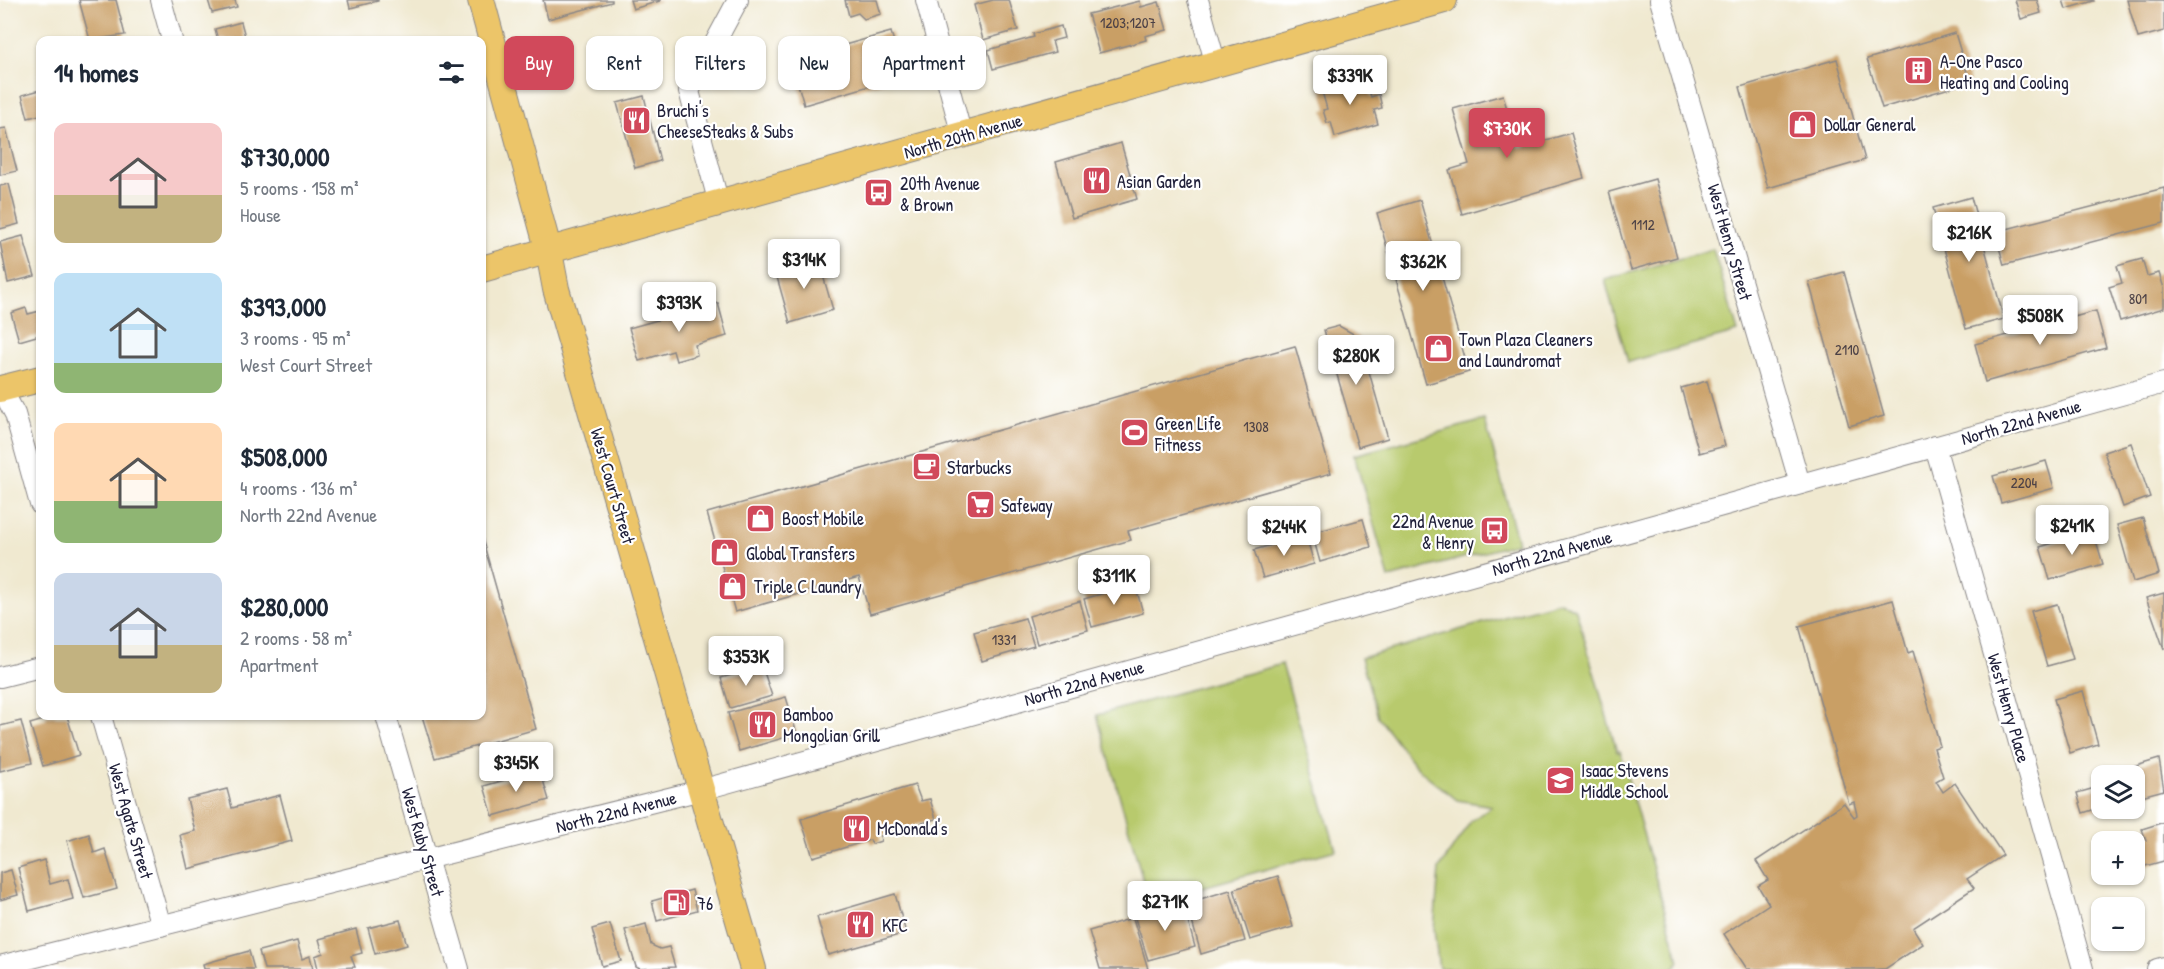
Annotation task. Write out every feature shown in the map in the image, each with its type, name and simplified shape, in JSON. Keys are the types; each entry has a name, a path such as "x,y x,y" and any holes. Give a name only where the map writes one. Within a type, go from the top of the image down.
{"main road":[{"name":"West Court Street","path":"481,0 549,252 559,300 753,969"},
{"name":"North 20th Avenue","path":"486,268 1444,0"},
{"path":"0,388 36,380"}],"street":[{"path":"161,0 171,36"},
{"path":"719,204 690,86 738,0"},
{"path":"926,0 963,136"},
{"path":"1198,0 1215,64"},
{"name":"West Henry Street","path":"1660,0 1800,484"},
{"name":"North 22nd Avenue","path":"0,966 701,790 2164,383"},
{"path":"0,388 15,414 36,490"},
{"name":"West Henry Place","path":"1935,446 2083,969"},
{"path":"0,677 36,668"},
{"name":"West Agate Street","path":"102,720 161,926"},
{"name":"West Ruby Street","path":"387,720 459,969"},
{"path":"2157,969 2164,967"}],"green space":[{"path":"1713,249 1738,332 1628,362 1605,280"},
{"path":"1485,420 1518,543 1389,578 1354,455"},
{"path":"1560,601 1576,610 1617,752 1620,751 1679,961 1674,969 1439,969 1434,930 1439,869 1471,821 1492,806 1457,800 1416,767 1378,717 1361,658"},
{"path":"1282,664 1336,850 1149,902 1097,715"}],"building":[{"path":"79,0 116,0 125,35 89,36"},
{"path":"208,0 235,0 237,7 212,13"},
{"path":"348,0 378,0 378,1 350,8"},
{"path":"543,0 612,0 612,2 548,19"},
{"path":"630,0 660,0 660,1 633,9"},
{"path":"845,0 877,0 881,14 864,19 858,13 849,16"},
{"path":"993,0 1009,0 1018,30 986,39 986,36 982,36 974,5"},
{"path":"2015,0 2037,0 2041,13 2021,19"},
{"path":"2063,0 2093,0 2094,1 2066,9"},
{"path":"2127,0 2164,0 2164,31 2138,38"},
{"path":"1140,1 1141,7 1159,2 1167,30 1145,36 1146,40 1099,53 1088,14"},
{"path":"241,22 245,36 217,36 215,29"},
{"path":"1061,26 1064,38 1052,41 1055,52 993,69 988,50 1034,37 1033,34"},
{"path":"891,32 892,36 877,36"},
{"name":"A-One Pasco Heating and Cooling","path":"1955,33 1970,82 1882,108 1867,59"},
{"path":"862,40 862,88 804,105 800,90 850,90 850,43"},
{"name":"Dollar General","path":"1837,59 1865,160 1768,188 1740,87"},
{"path":"1364,75 1371,97 1379,94 1382,108 1374,110 1378,124 1335,137 1331,122 1327,123 1323,110 1327,109 1321,88"},
{"path":"36,91 36,116 28,118 22,95"},
{"path":"1503,95 1518,148 1571,133 1584,178 1462,214 1449,170 1469,164 1453,109"},
{"name":"Bruchi's CheeseSteaks & Subs","path":"644,96 660,161 635,168 617,103"},
{"path":"6,128 17,171 0,175 0,129"},
{"name":"Asian Garden","path":"1121,143 1137,199 1072,218 1056,162"},
{"path":"1655,179 1677,257 1631,270 1609,192"},
{"path":"9,184 19,224 0,229 0,186"},
{"path":"2164,188 2164,223 2004,265 1995,232"},
{"path":"1971,197 2004,319 1966,329 1933,208"},
{"path":"1420,200 1469,372 1426,384 1377,213"},
{"path":"23,236 35,276 8,283 0,242"},
{"path":"818,258 833,310 790,323 775,270"},
{"path":"2142,259 2147,276 2159,273 2164,288 2164,308 2120,321 2109,287 2122,283 2117,266"},
{"path":"1844,272 1884,416 1849,426 1809,282"},
{"path":"718,303 727,336 695,345 697,355 676,361 673,351 639,361 629,328"},
{"path":"26,308 28,314 36,312 36,336 19,341 11,313"},
{"path":"2096,311 2106,348 1985,382 1975,344"},
{"path":"1339,326 1359,337 1388,438 1358,447 1324,330"},
{"path":"1295,346 1331,473 1128,531 1131,540 870,614 859,577 735,612 707,513"},
{"path":"1707,381 1725,446 1699,453 1681,388"},
{"path":"2131,443 2150,497 2123,507 2104,452"},
{"path":"2046,461 2054,488 2001,503 1993,476"},
{"path":"2143,518 2159,574 2133,582 2117,525"},
{"path":"1363,519 1371,547 1320,562 1312,533"},
{"path":"2093,531 2103,564 2050,580 2040,547"},
{"path":"1306,535 1314,564 1263,578 1254,550"},
{"path":"486,552 536,729 435,758 423,720 486,720"},
{"path":"1135,584 1143,613 1092,627 1084,599"},
{"path":"2164,593 2164,649 2146,598"},
{"path":"1893,600 1908,653 1913,651 1940,746 1934,748 1943,777 1936,781 1943,792 1955,783 2003,855 1967,879 1974,888 1913,928 1923,944 1885,969 1747,969 1724,934 1769,904 1758,886 1768,880 1756,861 1844,803 1854,817 1857,815 1854,802 1849,804 1799,626"},
{"path":"1080,601 1088,630 1037,644 1029,616"},
{"path":"2057,604 2073,659 2047,666 2031,611"},
{"path":"1025,618 1034,646 982,661 974,632"},
{"path":"762,666 772,696 730,708 721,678"},
{"path":"2083,691 2098,744 2070,753 2054,699"},
{"name":"Bamboo Mongolian Grill","path":"786,697 797,734 739,751 728,713"},
{"path":"44,720 68,720 79,755 43,766 30,724"},
{"path":"21,721 32,763 0,771 0,726"},
{"path":"2159,759 2164,790 2145,795 2145,765 2139,765"},
{"path":"540,770 549,800 493,816 484,786"},
{"name":"McDonald's","path":"915,785 921,801 930,799 936,819 880,836 881,841 872,844 870,840 813,857 801,819"},
{"path":"227,789 232,808 280,795 292,841 188,869 180,835 195,831 187,799"},
{"path":"2091,789 2091,810 2083,813 2077,793"},
{"path":"2164,822 2164,861 2145,866 2146,840 2145,831 2142,829"},
{"path":"89,834 94,853 105,849 117,889 84,898 67,841"},
{"path":"44,860 50,884 68,879 73,899 29,911 18,868"},
{"path":"11,870 18,895 0,900 0,873"},
{"path":"1278,876 1293,927 1250,940 1234,889"},
{"path":"692,890 697,910 657,921 652,901"},
{"path":"1230,890 1245,941 1201,954 1187,903"},
{"name":"KFC","path":"895,894 906,933 828,955 817,917"},
{"path":"1183,904 1195,947 1148,960 1135,918"},
{"path":"1133,918 1148,969 1100,969 1089,931"},
{"path":"400,920 407,945 375,954 368,928"},
{"path":"610,924 621,961 602,966 592,929"},
{"path":"646,924 651,945 660,949 669,947 675,967 640,969 636,967 625,930"},
{"path":"356,929 362,953 351,956 355,967 318,969 315,956 323,953 319,939"},
{"path":"297,941 302,959 310,956 313,969 264,969 259,951"},
{"path":"249,951 254,969 204,969 203,964"}],"place":[{"name":"A-One Pasco Heating and Cooling","path":"1919,71"},
{"name":"Bruchi's CheeseSteaks & Subs","path":"636,120"},
{"name":"Dollar General","path":"1803,124"},
{"name":"Asian Garden","path":"1096,181"},
{"name":"20th Avenue & Brown","path":"879,193"},
{"name":"Town Plaza Cleaners and Laundromat","path":"1438,349"},
{"name":"Green Life Fitness","path":"1134,433"},
{"name":"Starbucks","path":"926,467"},
{"name":"Safeway","path":"980,505"},
{"name":"Boost Mobile","path":"761,518"},
{"name":"22nd Avenue & Henry","path":"1495,531"},
{"name":"Global Transfers","path":"725,553"},
{"name":"Triple C Laundry","path":"733,586"},
{"name":"Bamboo Mongolian Grill","path":"762,724"},
{"name":"Isaac Stevens Middle School","path":"1560,780"},
{"name":"McDonald's","path":"856,828"},
{"name":"76","path":"676,903"},
{"name":"KFC","path":"861,925"}]}
